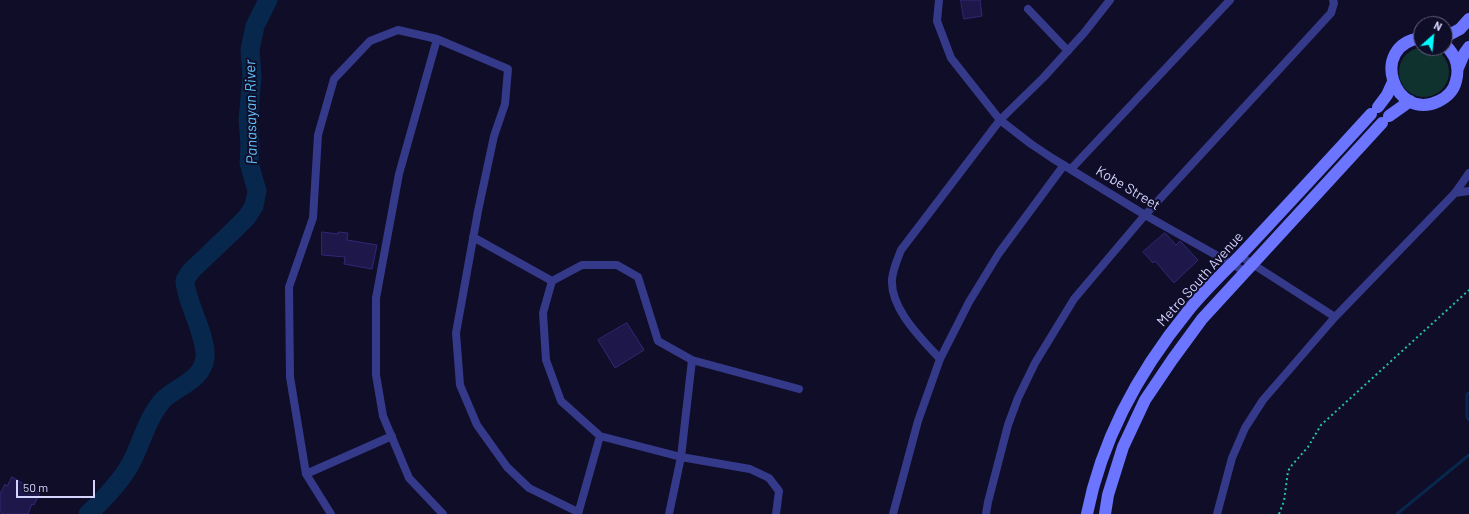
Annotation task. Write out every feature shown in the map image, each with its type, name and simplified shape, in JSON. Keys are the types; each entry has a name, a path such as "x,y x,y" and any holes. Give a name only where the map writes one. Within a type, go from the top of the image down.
{"street":[{"name":"Kobe Street","path":"939,0 938,21 951,58 1000,120 1031,144 1145,215 1236,260 1335,317"},
{"path":"940,359 909,324 894,297 892,280 894,265 901,250 1000,120 1068,51 1110,0"},
{"path":"893,514 918,421 940,359 969,302 999,253 1067,167 1230,0"},
{"path":"986,514 1008,425 1018,398 1035,363 1074,299 1145,215 1331,14 1334,3 1333,0"},
{"path":"1028,9 1068,51"},
{"path":"1453,33 1460,29 1469,20"},
{"path":"331,514 306,474 290,377 289,287 313,218 318,135 334,80 370,41 398,30 437,39 508,69 505,104 494,136 473,237 456,333 460,385 477,425 507,467 529,488 578,513 600,436"},
{"path":"437,39 400,174 376,298 376,375 383,416 409,478 443,514"},
{"path":"1413,41 1407,43 1397,51 1392,63 1391,76 1397,90 1410,101 1424,104 1437,102 1443,99 1453,88 1456,82 1458,68 1464,54 1469,48"},
{"path":"1453,54 1458,68"},
{"name":"Metro South Avenue","path":"1087,514 1092,491 1109,441 1131,394 1158,350 1189,310 1375,110 1387,95 1393,82"},
{"name":"Metro South Avenue","path":"1105,514 1108,495 1123,447 1145,400 1202,319 1250,269 1385,120 1410,101"},
{"path":"1217,514 1232,458 1245,428 1262,400 1335,317 1455,193 1469,173"},
{"path":"1455,193 1469,191"},
{"path":"473,237 552,280"},
{"path":"776,514 779,491 769,478 750,469 681,457 600,436 561,400 546,360 543,312 552,280 582,265 618,265 638,277 658,341 692,360 799,389"},
{"path":"669,514 681,457 692,360"},
{"path":"306,474 392,436"}],"path":[{"path":"1279,514 1284,501 1288,471 1308,447 1321,424 1469,290"}],"green space":[{"path":"1413,50 1413,56 1444,56 1449,67 1449,77 1445,86 1438,93 1429,97 1419,97 1410,93 1403,86 1399,77 1399,67 1403,58"}],"building":[{"path":"961,0 980,0 982,16 964,19"},
{"path":"322,232 338,234 338,232 348,233 347,240 377,245 372,269 344,264 345,257 322,255"},
{"path":"1165,233 1176,245 1180,241 1198,260 1174,283 1155,261 1153,263 1143,252"},
{"path":"627,323 644,350 615,368 598,340"},
{"path":"12,477 40,493 34,505 32,504 28,514 2,514 0,511 0,494 5,484 7,486"}],"waterway":[{"name":"Panasayan River","path":"88,514 112,490 127,470 157,407 169,395 194,378 203,366 205,358 204,344 188,296 185,281 191,271 247,217 254,206 257,191 249,163 250,145 248,119 252,77 250,50 255,26 268,0"},
{"path":"1469,393 1467,394 1467,417 1469,420"},
{"path":"1397,514 1469,455"}]}
